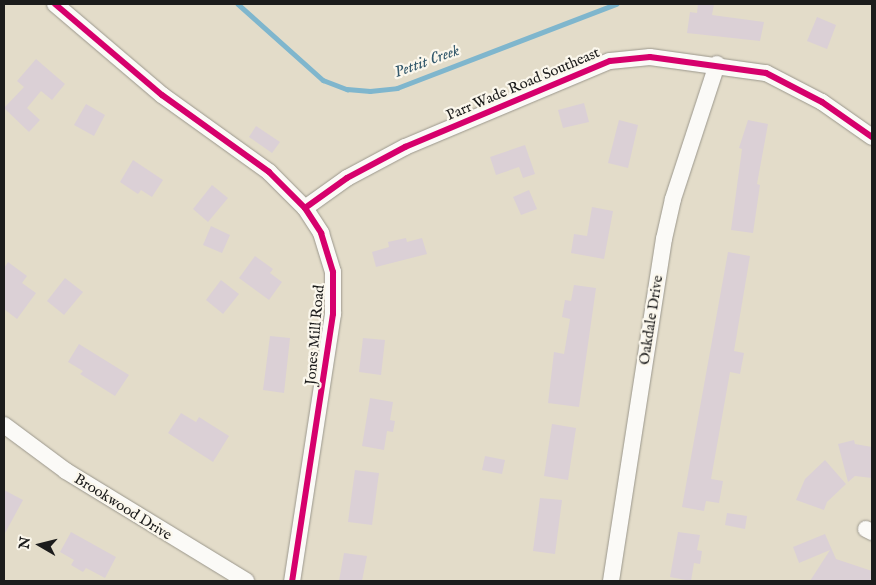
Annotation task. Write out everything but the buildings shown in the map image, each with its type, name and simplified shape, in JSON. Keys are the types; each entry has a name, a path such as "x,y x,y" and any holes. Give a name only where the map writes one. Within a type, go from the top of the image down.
{"street":[{"name":"Jones Mill Road","path":"55,4 162,95 269,172 305,208 321,233 333,272 334,302 325,377 292,581"},
{"name":"Parr Wade Road Southeast","path":"305,208 347,178 405,147 610,61 650,56 717,64 766,73 822,102 872,137"},
{"name":"Oakdale Drive","path":"611,581 664,239 673,199 717,64"},
{"name":"Brookwood Drive","path":"4,425 66,471 246,581"}],"waterway":[{"name":"Pettit Creek","path":"238,4 323,80 347,89 370,91 397,88 616,4"}],"cycle path":[{"path":"55,4 162,95 269,172 305,208 321,233 333,272 333,314 292,581"},
{"path":"305,208 347,178 405,147 610,61 650,57 766,73 822,102 872,137"}]}
